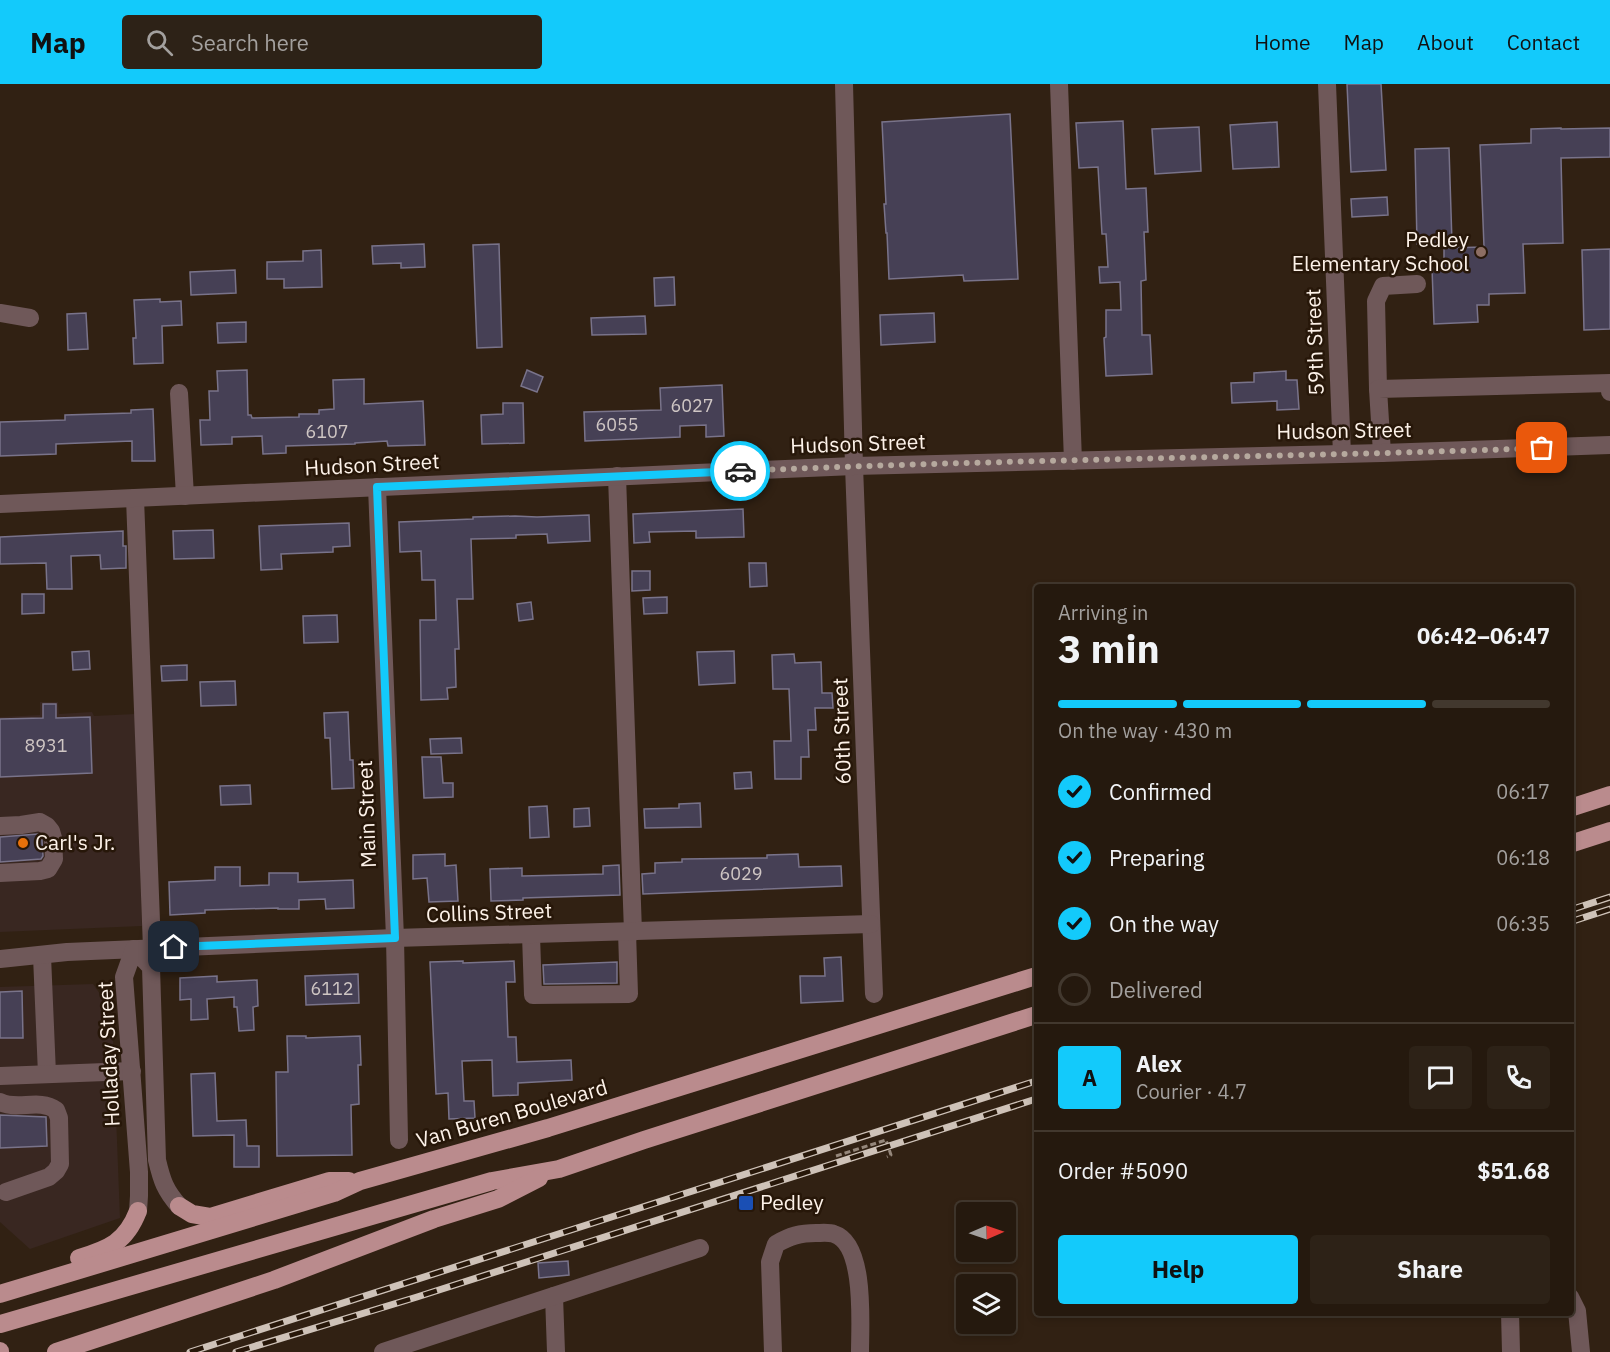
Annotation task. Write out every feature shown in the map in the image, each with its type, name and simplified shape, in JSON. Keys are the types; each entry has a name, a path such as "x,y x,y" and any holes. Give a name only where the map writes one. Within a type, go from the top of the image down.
{"main road":[{"path":"1574,807 1610,795"},
{"path":"1574,843 1610,831"},
{"name":"Van Buren Boulevard","path":"0,1294 334,1193 360,1181 548,1128 1034,977"},
{"path":"56,1352 274,1280 434,1219 498,1198 558,1169 1034,1016"},
{"path":"0,1324 492,1181 558,1169"},
{"path":"179,1206 192,1214 210,1217 329,1181 360,1181"},
{"path":"22,1287 46,1268 99,1252 125,1236 138,1211"}],"street":[{"name":"60th Street","path":"844,84 854,466 874,994"},
{"path":"1059,84 1073,461"},
{"name":"59th Street","path":"1328,84 1342,454"},
{"path":"1382,453 1376,302 1383,285 1417,284"},
{"path":"0,314 30,318"},
{"path":"1378,389 1610,382 1610,393"},
{"path":"179,393 185,496"},
{"name":"Hudson Street","path":"0,504 854,466 1610,445"},
{"path":"531,935 533,995 629,994 630,932 617,477"},
{"name":"Main Street","path":"377,487 395,938 399,1140"},
{"path":"135,498 143,949"},
{"path":"0,826 40,822 47,826 53,838 54,859 48,869 0,873"},
{"name":"Collins Street","path":"0,959 68,952 395,938 871,924"},
{"name":"Holladay Street","path":"138,1211 139,1172 124,977 143,949"},
{"name":"Holladay Street","path":"143,949 151,967 157,1160 161,1178 168,1193 179,1206"},
{"path":"42,956 47,1074"},
{"path":"0,1076 132,1071"},
{"path":"0,1102 6,1105 46,1104 56,1110 59,1118 60,1164 56,1171 49,1178 6,1192"},
{"path":"773,1352 770,1262 776,1244 800,1233 824,1233 836,1234 848,1245 854,1258 859,1278 860,1352"},
{"path":"383,1352 700,1248"},
{"path":"554,1296 556,1352"},
{"path":"1574,1305 1577,1311 1581,1352"},
{"path":"1510,1316 1511,1352"}],"path":[{"path":"836,1156 886,1140 891,1155 888,1157"}],"shaded area":[{"path":"40,702 58,702 59,714 92,712 94,716 135,714 142,926 0,932 0,717 40,715"},
{"path":"93,984 112,1011 120,1218 30,1249 0,1222 0,987"}],"building":[{"path":"1347,84 1381,84 1386,170 1351,172"},
{"path":"1010,114 1018,279 964,281 963,275 889,279 882,122"},
{"path":"1123,121 1126,189 1146,188 1148,232 1144,232 1146,280 1141,281 1142,335 1150,335 1152,374 1106,376 1104,338 1106,337 1106,310 1121,310 1120,282 1100,283 1099,267 1108,267 1106,234 1102,234 1098,167 1079,168 1076,123"},
{"path":"1277,122 1279,167 1233,169 1230,125"},
{"path":"1199,127 1201,171 1155,174 1152,129"},
{"path":"1610,128 1610,157 1561,158 1563,243 1523,244 1525,293 1489,294 1489,305 1477,305 1478,322 1434,324 1432,268 1444,268 1444,248 1484,247 1480,145 1531,143 1531,129"},
{"path":"1449,148 1452,243 1417,244 1415,149"},
{"path":"1387,197 1388,215 1352,217 1351,199"},
{"path":"424,244 425,267 401,268 401,263 373,264 372,246"},
{"path":"499,244 502,347 477,348 473,245"},
{"path":"1610,249 1610,329 1584,330 1582,250"},
{"path":"321,250 322,287 284,288 284,279 267,279 267,262 303,261 303,251"},
{"path":"235,270 236,293 191,295 190,272"},
{"path":"674,277 675,305 655,306 654,278"},
{"path":"160,299 160,302 181,301 182,325 162,326 163,363 134,364 133,338 136,338 134,300"},
{"path":"86,313 88,349 68,350 67,314"},
{"path":"934,313 935,342 881,345 880,315"},
{"path":"645,316 646,334 592,335 591,318"},
{"path":"246,322 246,342 218,343 217,323"},
{"path":"247,370 248,415 252,418 299,417 299,414 319,414 319,410 334,409 333,380 364,379 364,404 423,401 425,445 388,446 387,441 286,446 286,453 263,454 262,436 232,437 232,444 201,445 200,420 210,420 209,391 218,391 217,371"},
{"path":"527,370 543,377 537,392 521,386"},
{"path":"1286,371 1286,380 1297,380 1299,409 1277,410 1277,401 1232,403 1231,383 1254,382 1254,373"},
{"path":"722,385 724,436 706,437 706,425 680,426 680,437 585,441 584,412 661,410 660,388"},
{"path":"503,403 523,403 524,443 482,444 481,415 503,414"},
{"path":"153,409 155,461 132,461 132,441 56,444 56,454 0,456 0,422 65,420 65,415 131,413 131,410"},
{"path":"743,509 744,537 696,538 696,531 649,532 650,542 634,543 633,514"},
{"path":"589,515 590,541 548,543 547,534 516,535 516,538 471,539 473,599 457,599 459,649 455,649 456,687 447,688 448,699 421,700 420,620 436,620 435,580 422,580 421,551 400,552 399,522 473,519 473,517"},
{"path":"349,523 350,546 333,547 333,552 281,554 282,569 261,570 259,526"},
{"path":"213,530 214,558 174,559 173,531"},
{"path":"123,531 126,568 101,569 100,555 71,556 72,589 47,589 46,563 0,564 0,537"},
{"path":"749,563 766,563 767,586 750,587"},
{"path":"632,571 650,571 650,590 632,591"},
{"path":"22,594 44,594 44,613 22,614"},
{"path":"667,597 667,613 644,614 643,598"},
{"path":"531,602 533,619 519,621 517,604"},
{"path":"337,615 338,642 304,643 303,616"},
{"path":"89,651 90,669 73,670 72,652"},
{"path":"734,651 735,683 699,685 697,652"},
{"path":"794,654 795,663 821,662 822,693 832,693 833,708 815,708 816,730 808,730 809,757 801,757 801,779 775,779 774,741 791,741 789,689 773,689 772,655"},
{"path":"187,665 187,680 162,681 161,666"},
{"path":"235,681 236,705 201,706 200,682"},
{"path":"43,704 56,704 56,718 90,717 92,773 0,777 0,719 43,718"},
{"path":"348,712 354,788 332,789 330,738 325,738 324,713"},
{"path":"461,738 462,753 431,754 430,739"},
{"path":"422,757 441,757 443,783 453,783 453,797 424,798"},
{"path":"751,772 752,788 735,789 734,773"},
{"path":"250,785 251,804 221,805 220,786"},
{"path":"700,803 701,827 645,828 644,809 679,808 679,804"},
{"path":"547,806 549,837 530,838 529,807"},
{"path":"589,808 590,826 574,827 574,809"},
{"name":"Carl's Jr.","path":"38,834 42,840 43,856 41,859 0,862 0,837"},
{"path":"445,854 445,866 456,865 458,901 429,902 427,878 413,879 413,855"},
{"path":"798,854 799,867 841,866 842,886 643,894 642,874 655,873 655,863 682,862 682,859 767,858 767,855"},
{"path":"619,865 620,895 491,901 490,869 522,868 522,876 603,874 603,866"},
{"path":"215,867 240,867 240,886 269,885 269,873 298,873 298,882 353,880 354,908 326,909 325,899 299,900 299,909 205,910 205,913 170,915 169,882 215,880"},
{"path":"841,957 843,1001 801,1003 800,976 825,976 824,958"},
{"path":"463,961 463,963 514,961 515,982 506,982 508,1037 516,1037 517,1062 571,1060 572,1080 518,1083 518,1095 493,1096 492,1060 462,1061 464,1101 474,1101 475,1118 449,1119 448,1093 436,1094 430,962"},
{"path":"617,962 617,983 544,984 543,965"},
{"path":"358,974 359,1003 306,1005 305,976"},
{"path":"217,976 217,982 257,980 258,1006 253,1007 254,1030 239,1031 234,997 207,999 208,1019 191,1020 191,999 180,1000 180,978"},
{"path":"22,991 23,1038 0,1038 0,992"},
{"path":"287,1036 306,1036 306,1038 360,1036 359,1104 351,1105 352,1155 277,1156 276,1072 288,1072"},
{"path":"215,1073 217,1121 246,1120 247,1146 259,1146 259,1167 234,1167 234,1135 193,1136 191,1074"},
{"path":"0,1115 46,1117 47,1146 0,1148"},
{"path":"568,1261 569,1275 539,1278 538,1263"}],"railway":[{"path":"1574,909 1610,897"},
{"path":"1574,921 1610,909"},
{"path":"190,1352 1034,1082"},
{"path":"236,1352 417,1297 1034,1100"}],"way so far":[{"path":"740,471 1542,448"}],"place":[{"name":"Pedley Elementary School","path":"1481,252"},
{"name":"Carl's Jr.","path":"23,843"},
{"name":"Pedley","path":"746,1203"}],"route":[{"path":"174,947 395,938 377,487 740,471"}]}
